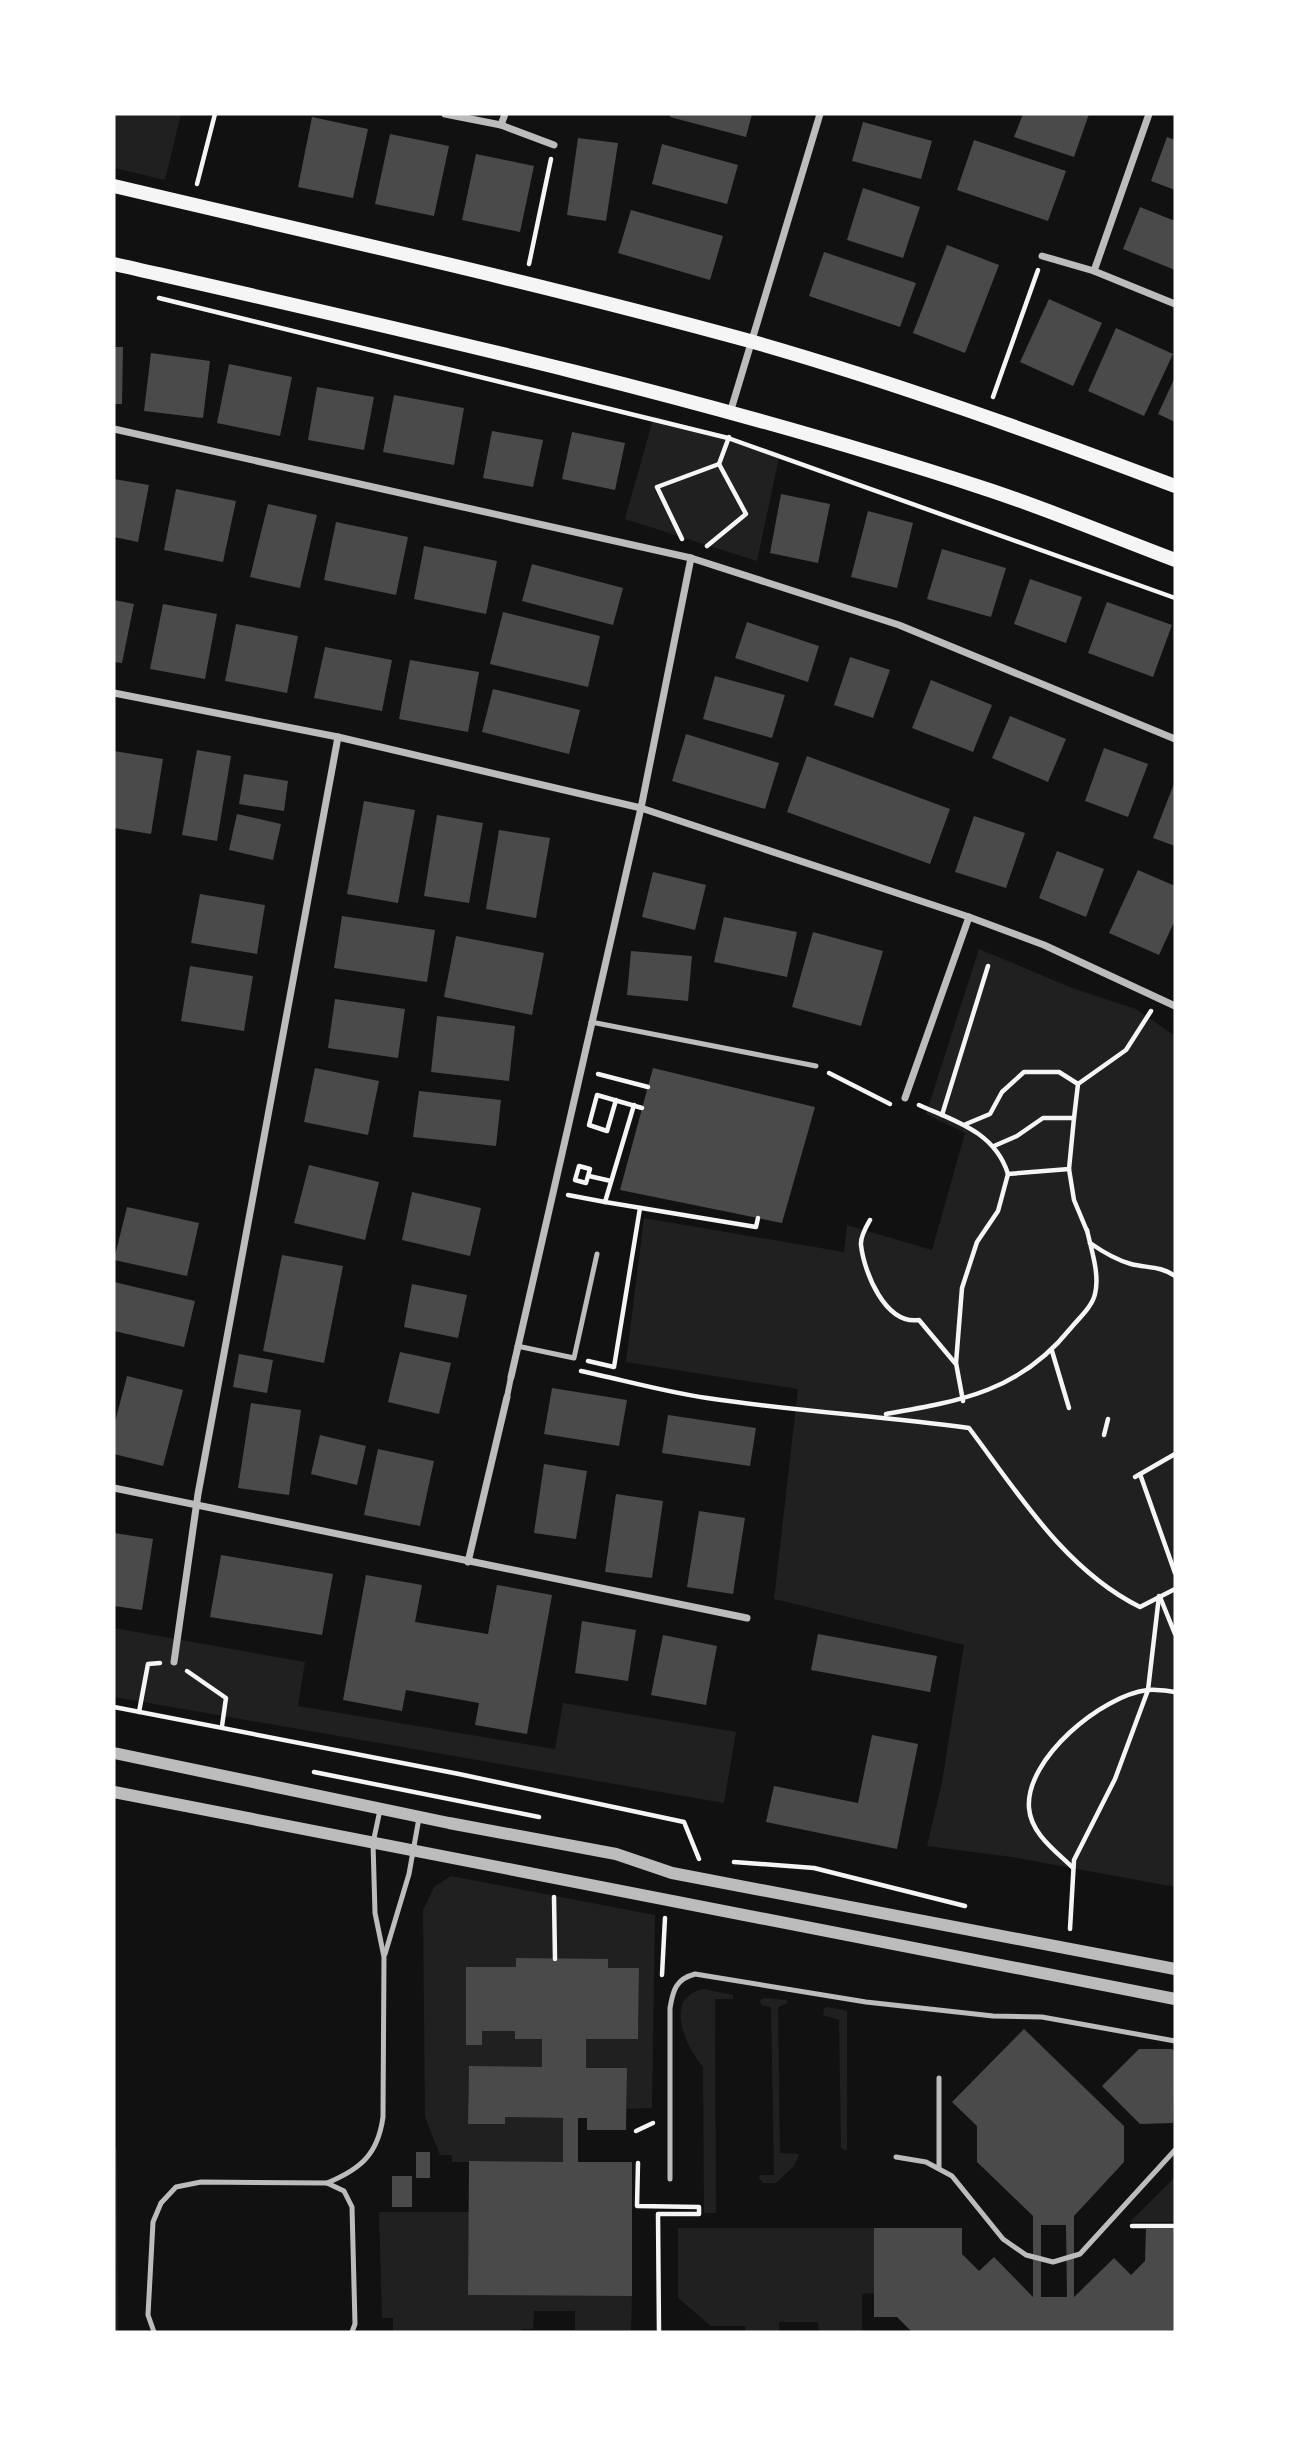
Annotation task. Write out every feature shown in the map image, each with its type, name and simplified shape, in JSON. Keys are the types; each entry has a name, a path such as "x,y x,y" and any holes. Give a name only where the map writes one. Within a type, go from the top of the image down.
{"main road":[{"path":"114,186 525,281 753,342 986,414 1175,486"},
{"path":"114,264 413,332 734,414 984,488 1175,560"}],"street":[{"path":"445,114 501,125 554,145"},
{"path":"501,125 505,114"},
{"path":"734,414 820,114"},
{"path":"1094,271 1149,114"},
{"path":"1042,256 1094,271 1175,304"},
{"path":"114,429 691,558 899,625 1175,739"},
{"path":"468,1562 641,807 691,558"},
{"path":"114,693 338,737 641,807 969,917 1044,945 1175,1006"},
{"path":"174,1662 197,1504 338,737"},
{"path":"905,1098 969,917"},
{"path":"114,1488 747,1618"},
{"path":"114,1753 419,1817 616,1854 672,1873 1175,1969"},
{"path":"114,1792 1175,1999"}],"lane":[{"path":"592,1022 816,1066"},
{"path":"517,1346 574,1358 597,1254"},
{"path":"154,2332 148,2315 153,2222 161,2203 176,2187 201,2182 327,2183 345,2176 365,2161 380,2140 383,2117 384,1957 375,1913 373,1843 381,1807"},
{"path":"384,1957 410,1874 419,1817"},
{"path":"670,2179 670,2008 673,1989 683,1977 695,1974 866,2002 980,2015 1042,2017 1175,2041"},
{"path":"939,2078 939,2167"},
{"path":"896,2157 939,2167 953,2176 1003,2239 1026,2255 1053,2262 1080,2254 1175,2150"},
{"path":"327,2183 344,2191 352,2207 355,2324 352,2332"}],"path":[{"path":"193,204 215,114"},
{"path":"525,281 554,145"},
{"path":"997,388 1042,256"},
{"path":"154,297 728,438 1175,598"},
{"path":"719,464 657,487 691,558 746,514 719,464 734,414"},
{"path":"942,1115 988,966"},
{"path":"1140,1027 1126,1050 1078,1084 1069,1168 1074,1200 1090,1243 1107,1255 1133,1265 1164,1268 1175,1276"},
{"path":"816,1066 902,1111"},
{"path":"580,1070 648,1087"},
{"path":"965,1125 990,1114 1002,1092 1024,1073 1059,1073 1078,1084"},
{"path":"616,1100 607,1130 589,1125 597,1095 616,1100 634,1105 642,1108"},
{"path":"905,1098 965,1125 994,1146 1008,1174 998,1211 969,1261 961,1288 956,1363 963,1401"},
{"path":"604,1202 634,1105"},
{"path":"994,1146 1043,1118 1074,1118"},
{"path":"1008,1174 1069,1168"},
{"path":"589,1175 611,1181"},
{"path":"553,1192 756,1227 758,1218"},
{"path":"574,1358 614,1367 640,1208"},
{"path":"870,1220 860,1242 868,1275 877,1292 904,1320 919,1320 956,1363"},
{"path":"881,1415 963,1401 1015,1379 1052,1351 1095,1294 1095,1266 1087,1230"},
{"path":"1052,1351 1069,1408"},
{"path":"571,1370 704,1398 818,1412 881,1415 969,1428 1059,1545 1120,1597 1140,1607 1175,1588"},
{"path":"1104,1435 1108,1419"},
{"path":"1175,1454 1138,1476 1175,1573"},
{"path":"1159,1596 1175,1634"},
{"path":"1070,1929 1074,1869 1086,1834 1115,1779 1147,1690 1159,1596"},
{"path":"138,1712 148,1664 174,1662 226,1699 222,1726"},
{"path":"1074,1869 1036,1830 1029,1808 1033,1784 1048,1756 1075,1728 1102,1707 1147,1690 1175,1692"},
{"path":"114,1707 222,1726 684,1822 699,1859 712,1860"},
{"path":"725,1861 814,1868 975,1908"},
{"path":"554,1888 555,1959"},
{"path":"1056,1926 1082,1931"},
{"path":"638,2163 637,2206 699,2207 699,2214 658,2214 659,2332"},
{"path":"1132,2226 1175,2226"}],"shaded area":[{"path":"114,114 181,114 165,180 114,168"},
{"path":"654,416 780,453 757,561 625,519"},
{"path":"979,949 1072,988 1136,1009 1175,1036 1175,1887 1012,1857 927,1846 942,1782 964,1645 774,1599 798,1389 626,1362 644,1218 844,1252 847,1225 932,1250 965,1133 926,1114"},
{"path":"114,1628 305,1662 298,1706 555,1749 563,1703 736,1732 724,1803 114,1697"},
{"path":"451,1876 655,1915 652,2108 627,2109 626,2068 586,2068 586,2039 638,2039 639,1968 608,1968 608,1959 516,1967 466,2045 482,2045 482,2031 515,2031 516,2039 542,2039 542,2067 469,2067 468,2124 505,2124 505,2117 563,2118 563,2162 452,2162 452,2155 440,2155 425,2117 423,1910 434,1887"},
{"path":"704,1989 733,1995 733,1999 715,1999 716,2213 704,2213 703,2067 690,2048 681,2024 684,2002 691,1994"},
{"path":"760,2000 786,2000 788,2003 778,2007 780,2153 799,2154 794,2166 776,2183 763,2183 759,2178 760,2175 774,2175 771,2007 761,2005"},
{"path":"824,2008 847,2011 847,2151 841,2148 839,2020 823,2015"},
{"path":"114,2148 117,2148 118,2332 114,2332"},
{"path":"1175,2177 1175,2222 1130,2222"},
{"path":"379,2212 469,2212 468,2295 632,2296 631,2330 575,2330 575,2311 534,2311 533,2329 522,2329 521,2332 393,2332 393,2318 382,2318"},
{"path":"678,2228 874,2228 874,2293 862,2294 862,2332 819,2332 818,2322 779,2322 779,2332 746,2332 745,2326 711,2326 678,2298"}],"building":[{"path":"670,114 752,114 746,137 670,117"},
{"path":"1023,114 1089,114 1074,157 1014,137"},
{"path":"312,117 368,129 353,198 298,187"},
{"path":"863,122 932,141 921,179 852,161"},
{"path":"390,134 449,146 434,216 375,204"},
{"path":"1167,137 1175,140 1175,190 1151,181"},
{"path":"578,138 618,143 606,221 567,215"},
{"path":"974,140 1066,171 1048,221 957,190"},
{"path":"662,144 738,165 727,204 652,184"},
{"path":"476,154 534,166 520,232 462,220"},
{"path":"863,188 920,207 903,258 847,240"},
{"path":"1140,207 1175,221 1175,270 1123,249"},
{"path":"631,210 723,236 710,280 618,253"},
{"path":"947,245 999,265 965,353 913,333"},
{"path":"824,252 916,283 900,327 809,296"},
{"path":"1049,299 1102,323 1073,386 1020,362"},
{"path":"1116,328 1173,354 1144,416 1088,391"},
{"path":"114,347 123,347 122,404 114,404"},
{"path":"151,353 210,361 203,418 144,411"},
{"path":"229,364 292,377 280,436 217,423"},
{"path":"1175,377 1175,422 1158,414"},
{"path":"317,387 374,397 364,450 308,440"},
{"path":"394,395 464,408 454,465 383,452"},
{"path":"492,431 543,440 533,487 483,478"},
{"path":"572,432 625,443 615,490 562,479"},
{"path":"114,479 149,485 138,542 114,537"},
{"path":"176,489 236,501 223,562 164,550"},
{"path":"781,494 830,504 818,563 770,553"},
{"path":"268,504 317,515 300,588 250,577"},
{"path":"868,511 913,523 897,588 851,577"},
{"path":"336,522 408,537 396,595 324,580"},
{"path":"424,546 497,561 486,614 414,599"},
{"path":"942,549 1006,568 991,617 927,599"},
{"path":"532,564 623,588 613,625 522,601"},
{"path":"1030,579 1082,597 1066,643 1014,624"},
{"path":"114,600 134,604 122,663 114,662"},
{"path":"1107,602 1172,625 1153,677 1088,653"},
{"path":"163,604 217,614 205,679 150,669"},
{"path":"503,612 600,636 588,687 490,664"},
{"path":"747,622 819,646 808,682 735,658"},
{"path":"236,624 298,636 287,693 225,681"},
{"path":"325,647 392,660 382,711 314,698"},
{"path":"850,657 890,670 873,718 834,705"},
{"path":"410,660 479,672 468,732 399,719"},
{"path":"715,676 785,695 772,738 703,719"},
{"path":"931,680 992,705 973,752 912,728"},
{"path":"493,689 580,710 569,754 482,732"},
{"path":"1010,716 1066,739 1048,782 992,758"},
{"path":"686,734 779,763 765,809 672,781"},
{"path":"1104,748 1148,764 1128,817 1085,801"},
{"path":"197,750 231,756 217,841 182,835"},
{"path":"114,751 163,759 151,834 114,828"},
{"path":"807,756 950,809 930,864 787,812"},
{"path":"244,774 288,781 284,811 239,804"},
{"path":"1175,781 1175,846 1153,838"},
{"path":"364,801 415,810 398,903 347,894"},
{"path":"237,814 281,824 273,860 229,850"},
{"path":"437,815 483,823 469,903 424,896"},
{"path":"974,816 1025,833 1006,888 955,872"},
{"path":"499,830 550,838 536,918 486,909"},
{"path":"1057,851 1104,869 1086,917 1039,898"},
{"path":"1138,870 1175,886 1175,920 1159,955 1109,933"},
{"path":"653,872 706,885 695,930 642,917"},
{"path":"200,894 265,905 257,954 191,943"},
{"path":"342,916 435,930 427,982 334,968"},
{"path":"724,917 797,932 787,977 714,962"},
{"path":"813,932 883,951 861,1026 792,1007"},
{"path":"456,936 544,953 532,1015 444,997"},
{"path":"631,951 692,956 688,1001 627,995"},
{"path":"190,966 253,976 244,1031 181,1021"},
{"path":"335,999 405,1009 398,1058 328,1048"},
{"path":"437,1016 515,1026 509,1081 431,1072"},
{"path":"315,1068 379,1081 368,1135 304,1122"},
{"path":"653,1068 815,1107 782,1223 620,1190"},
{"path":"419,1091 501,1100 496,1146 413,1137"},
{"path":"309,1165 379,1182 365,1240 294,1223"},
{"path":"412,1192 481,1208 470,1256 402,1240"},
{"path":"127,1207 199,1223 187,1276 114,1260"},
{"path":"282,1255 343,1266 324,1363 263,1351"},
{"path":"114,1282 195,1301 184,1347 114,1331"},
{"path":"412,1284 467,1295 458,1338 404,1327"},
{"path":"400,1352 451,1363 439,1414 388,1402"},
{"path":"239,1354 273,1360 267,1393 233,1387"},
{"path":"127,1376 183,1390 163,1466 114,1454 114,1426"},
{"path":"552,1388 627,1400 619,1446 544,1434"},
{"path":"251,1403 301,1410 289,1495 238,1488"},
{"path":"668,1415 756,1428 750,1466 662,1453"},
{"path":"320,1435 366,1446 357,1485 311,1474"},
{"path":"378,1449 434,1461 420,1526 364,1515"},
{"path":"544,1464 587,1471 576,1539 534,1533"},
{"path":"616,1494 663,1501 652,1578 605,1572"},
{"path":"699,1511 745,1518 733,1594 687,1587"},
{"path":"114,1533 153,1539 142,1610 114,1606"},
{"path":"221,1555 333,1574 322,1635 210,1617"},
{"path":"366,1575 422,1585 415,1622 488,1634 497,1585 552,1595 527,1734 475,1725 479,1703 406,1690 402,1711 343,1700"},
{"path":"582,1621 636,1630 628,1681 575,1673"},
{"path":"818,1634 937,1656 930,1692 811,1670"},
{"path":"663,1635 717,1646 706,1705 651,1695"},
{"path":"872,1735 918,1744 897,1849 766,1822 774,1786 858,1803"},
{"path":"516,1958 608,1959 608,1968 639,1968 638,2039 586,2039 586,2068 627,2068 626,2130 587,2130 587,2118 578,2118 578,2162 632,2162 632,2296 468,2295 469,2161 563,2162 563,2118 505,2117 505,2124 468,2124 469,2066 542,2067 542,2039 515,2039 515,2031 482,2031 482,2045 466,2045 466,1967 516,1967"},
{"path":"1024,2029 1124,2126 1124,2162 1074,2216 1074,2297 1114,2258 1131,2275 1145,2261 1146,2229 1175,2229 1175,2332 912,2332 897,2317 874,2317 874,2228 962,2228 962,2254 979,2271 994,2257 1033,2297 1033,2216 977,2162 977,2126 952,2102","holes":["1041,2225 1066,2225 1067,2297 1041,2297"]},
{"path":"1139,2049 1172,2049 1175,2052 1173,2123 1140,2124 1102,2086"},
{"path":"416,2152 430,2152 430,2178 416,2178"},
{"path":"392,2176 412,2176 412,2207 392,2207"}]}
